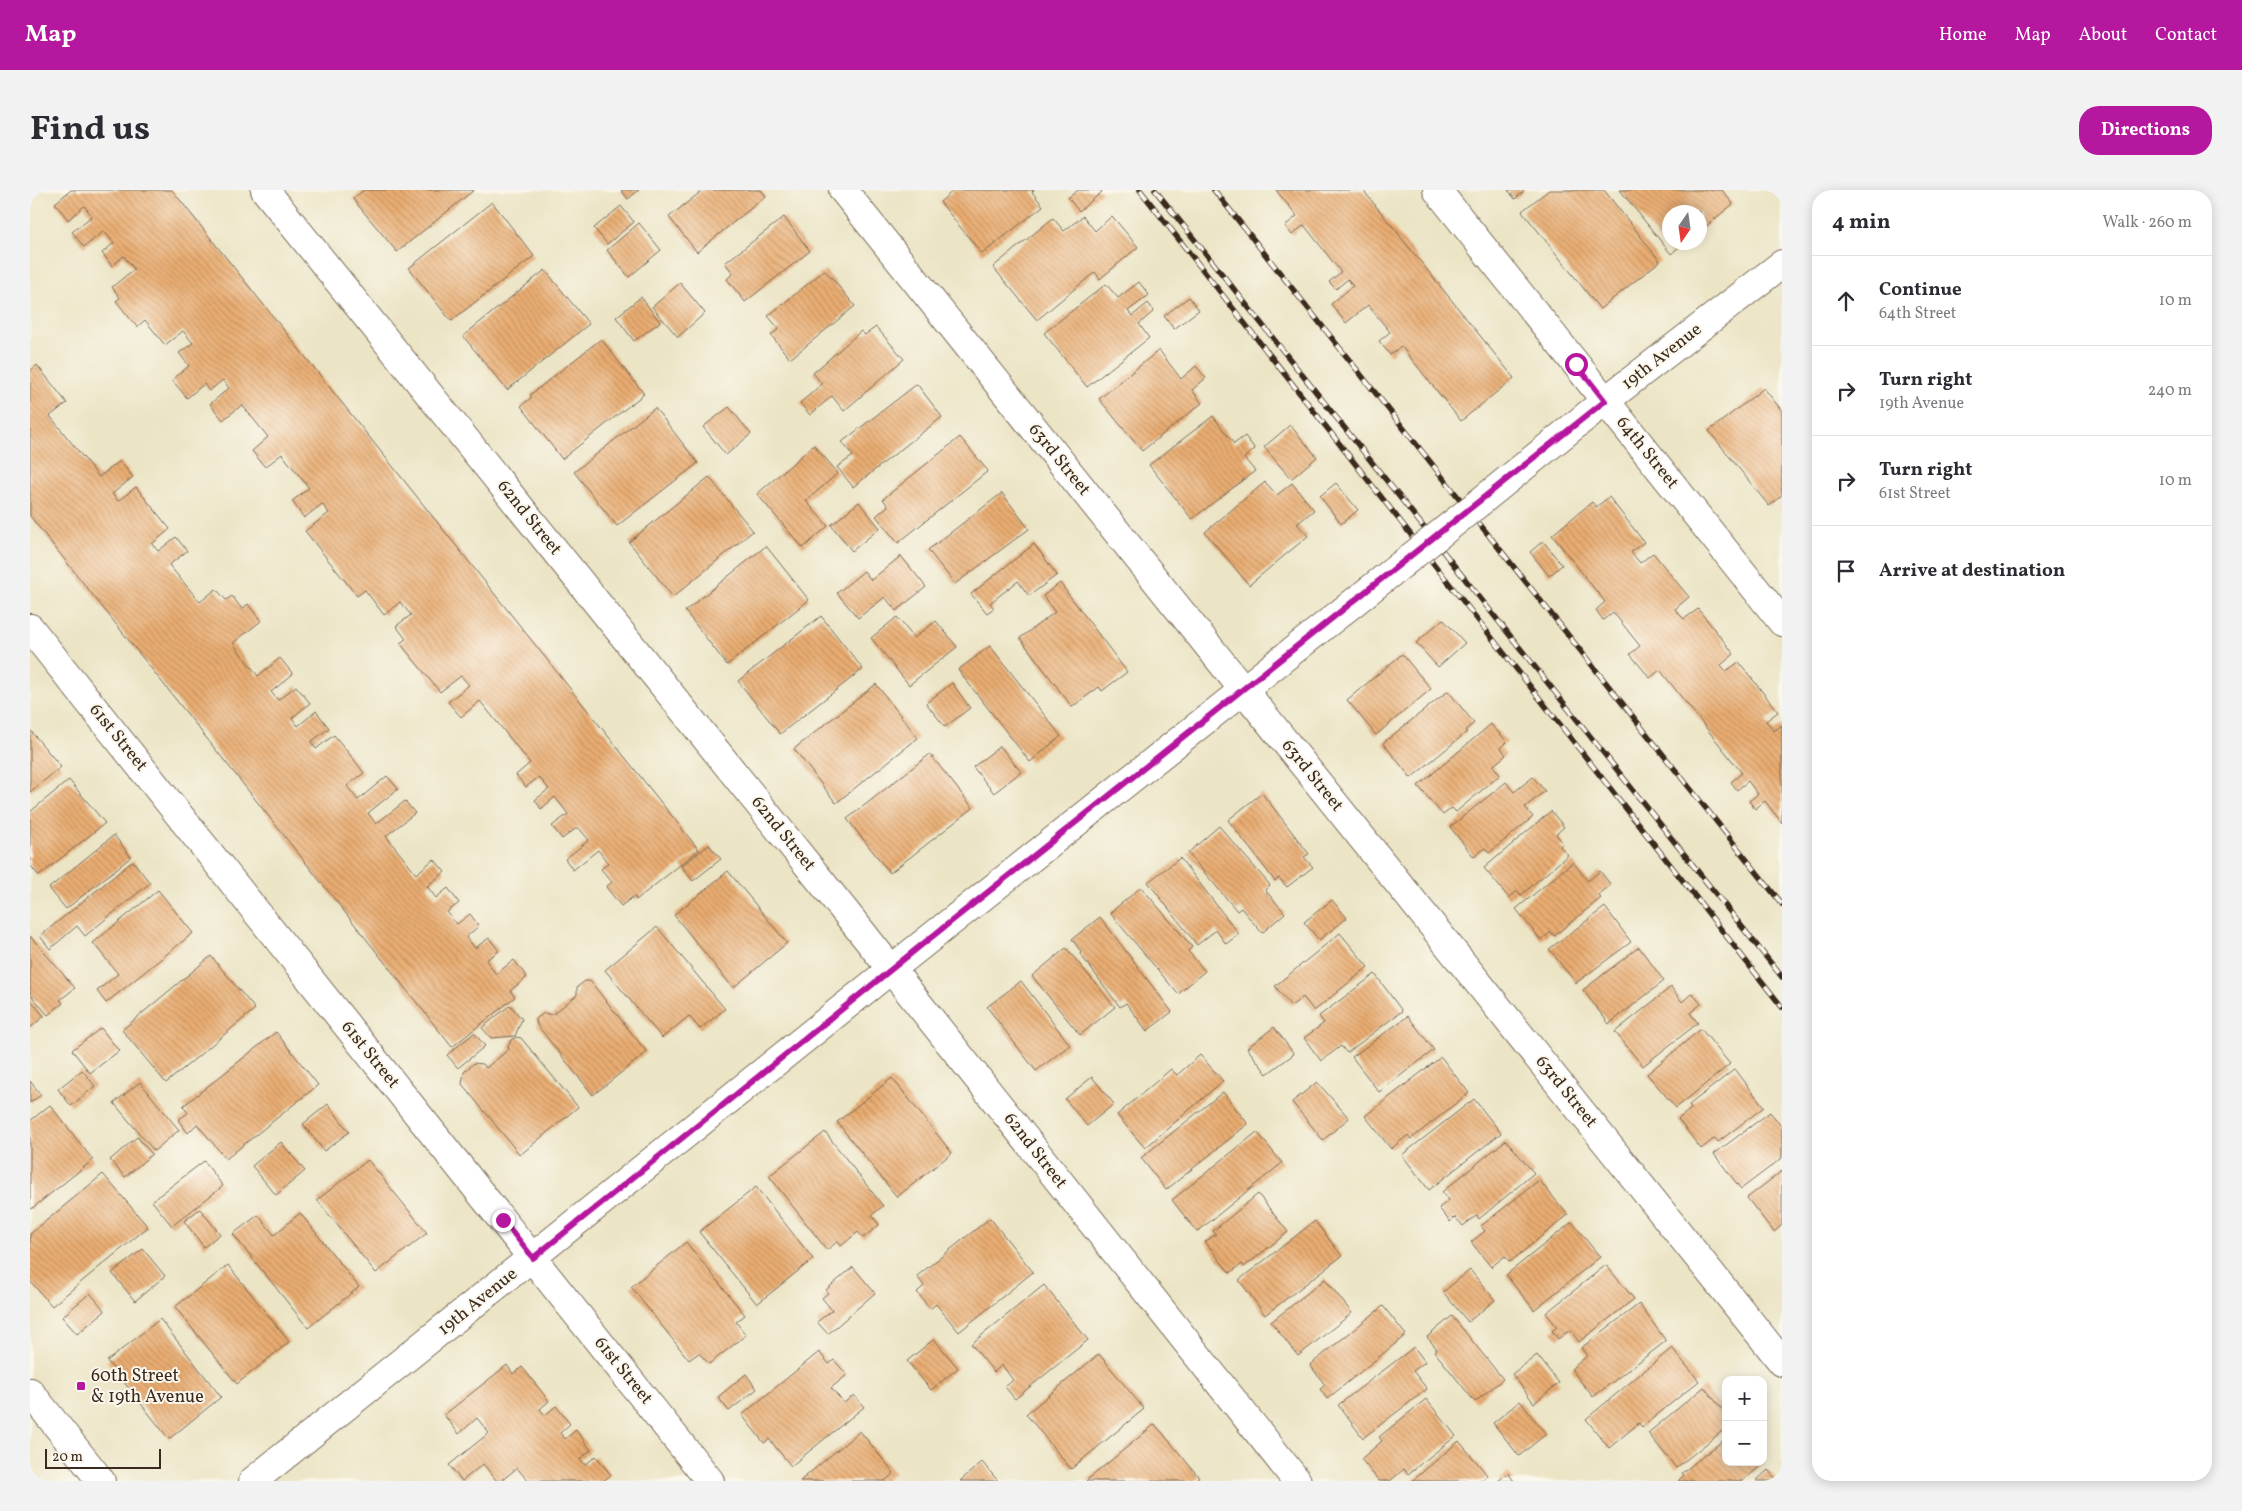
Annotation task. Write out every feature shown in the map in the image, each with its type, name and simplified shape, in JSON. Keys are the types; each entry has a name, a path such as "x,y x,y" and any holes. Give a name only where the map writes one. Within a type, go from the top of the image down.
{"street":[{"name":"62nd Street","path":"265,190 892,970 1297,1481"},
{"name":"63rd Street","path":"843,190 1782,1362"},
{"name":"64th Street","path":"1437,190 1782,622"},
{"name":"19th Avenue","path":"253,1481 1243,689 1605,401 1782,264"},
{"name":"61st Street","path":"30,628 710,1481"},
{"path":"30,1392 101,1481"}],"building":[{"path":"71,190 172,190 699,850 636,900 634,896 621,906 606,887 612,882 601,869 608,863 598,850 573,870 565,859 589,840 578,827 562,839 552,826 568,814 555,797 541,809 535,800 549,789 539,777 526,787 516,775 530,763 480,701 461,717 448,702 469,685 461,676 440,692 400,643 406,639 396,626 411,615 400,602 384,615 365,590 357,596 305,531 329,513 322,504 304,518 292,501 309,488 282,454 265,467 252,451 268,437 242,405 223,420 210,404 229,388 223,380 209,391 204,384 187,398 172,380 189,366 179,353 193,343 183,331 165,345 145,320 137,327 116,301 120,298 112,287 134,269 124,256 112,266 102,253 114,243 104,231 84,247 72,232 92,216 84,206 68,220 55,203"},
{"path":"364,190 474,190 397,252 353,199"},
{"path":"621,190 639,190 628,199"},
{"path":"703,190 761,190 766,196 697,252 669,217"},
{"path":"954,190 1034,190 1032,192 1043,206 982,254 940,202"},
{"path":"1078,190 1100,190 1102,192 1079,211 1068,198"},
{"path":"1276,190 1363,190 1514,378 1461,421 1401,346 1390,355 1379,341 1390,332 1368,305 1346,323 1331,304 1353,286 1348,279 1336,289 1329,282 1341,272 1304,225 1292,235 1285,226 1297,216"},
{"path":"1508,190 1525,190 1515,199"},
{"path":"1549,190 1604,190 1660,261 1600,309 1522,211"},
{"path":"1620,190 1722,190 1733,204 1707,225 1707,205 1662,205 1662,243"},
{"path":"492,202 534,256 451,321 409,268"},
{"path":"621,206 634,222 607,244 594,228"},
{"path":"1083,216 1095,231 1112,216 1138,247 1100,279 1095,272 1037,320 993,267 1053,218 1064,231"},
{"path":"784,217 810,251 745,302 727,279 733,273 725,263"},
{"path":"639,223 661,250 629,277 607,250"},
{"path":"1668,250 1676,250 1671,254"},
{"path":"545,270 589,324 507,390 463,336"},
{"path":"825,270 855,306 790,359 771,335 779,329 768,316"},
{"path":"1139,282 1149,295 1128,311 1132,316 1148,303 1154,311 1139,324 1149,338 1087,387 1044,333 1106,284 1118,298"},
{"path":"680,283 705,313 678,337 652,307"},
{"path":"641,297 660,322 634,341 616,317"},
{"path":"1189,297 1199,310 1174,329 1164,316"},
{"path":"876,327 904,359 844,411 832,396 810,415 800,403 822,384 813,373 861,331 865,335"},
{"path":"601,339 644,394 562,459 521,406 532,397 530,395"},
{"path":"1159,350 1181,379 1196,366 1206,378 1192,390 1202,403 1142,451 1099,399"},
{"path":"37,365 67,403 50,416 99,477 120,461 133,477 112,494 118,501 136,487 170,529 152,544 158,551 176,537 187,551 169,565 200,602 216,589 226,600 232,596 242,609 248,604 261,621 233,643 258,676 280,658 293,674 271,692 278,700 296,686 310,703 292,718 298,726 316,711 329,728 311,742 316,749 334,735 364,773 347,786 358,800 387,776 398,789 368,813 376,824 405,801 415,813 386,836 416,874 434,859 445,872 427,886 436,898 448,888 459,903 447,912 457,924 470,914 479,926 466,937 475,948 489,938 499,951 486,960 496,974 514,960 527,977 510,991 515,997 452,1047 30,516 30,371"},
{"path":"917,384 942,417 853,487 837,467 853,456 842,442"},
{"path":"1764,388 1782,411 1782,495 1769,506 1709,431"},
{"path":"729,407 751,434 726,455 703,427"},
{"path":"655,408 698,463 617,526 574,472"},
{"path":"1213,416 1234,444 1245,436 1255,449 1244,458 1255,471 1192,519 1149,465"},
{"path":"1290,425 1317,457 1291,479 1264,447"},
{"path":"960,437 988,471 898,543 876,516 888,506 883,499"},
{"path":"814,445 838,473 806,501 828,526 803,548 757,494"},
{"path":"709,477 753,531 673,597 629,542"},
{"path":"1265,482 1277,495 1292,483 1314,510 1297,524 1308,536 1249,585 1205,532"},
{"path":"1336,483 1358,510 1341,524 1320,496"},
{"path":"1002,493 1029,529 955,584 928,550"},
{"path":"1609,497 1644,542 1631,552 1640,563 1653,553 1689,597 1675,609 1684,619 1698,609 1734,654 1721,665 1726,671 1739,662 1778,712 1766,721 1774,731 1782,725 1782,823 1765,801 1755,809 1749,801 1758,794 1748,781 1737,790 1731,782 1742,773 1660,670 1650,678 1630,654 1640,646 1613,612 1603,620 1596,610 1605,602 1552,535 1592,502 1596,507"},
{"path":"859,502 880,528 852,551 831,525"},
{"path":"1543,541 1562,565 1549,576 1530,552"},
{"path":"1034,544 1057,575 1029,596 1018,581 990,603 994,608 987,613 971,594"},
{"path":"766,546 809,600 727,665 685,611"},
{"path":"901,556 926,587 896,611 885,597 858,618 837,593 864,571 871,580"},
{"path":"1060,583 1127,672 1102,691 1099,687 1072,707 1020,638 1055,612 1043,596"},
{"path":"821,616 863,669 780,734 738,681"},
{"path":"897,617 914,638 936,621 957,647 909,685 871,638"},
{"path":"1443,619 1465,643 1438,667 1416,643"},
{"path":"990,646 1061,736 1030,762 958,670"},
{"path":"1402,654 1431,689 1376,735 1347,700"},
{"path":"952,683 970,708 945,727 926,703"},
{"path":"876,684 918,738 836,803 794,749"},
{"path":"1448,691 1474,723 1465,731 1467,732 1411,778 1383,743"},
{"path":"1491,724 1507,742 1501,748 1506,755 1493,766 1500,775 1456,812 1452,808 1443,815 1418,786"},
{"path":"30,730 61,767 30,792"},
{"path":"1000,746 1021,772 994,793 973,767"},
{"path":"930,754 973,808 890,873 847,819"},
{"path":"1533,777 1545,791 1525,807 1533,817 1489,853 1485,848 1474,857 1450,827 1506,782 1514,792"},
{"path":"69,780 105,823 39,876 30,865 30,812"},
{"path":"1262,793 1309,854 1304,857 1313,867 1287,887 1279,878 1275,881 1228,820"},
{"path":"1551,811 1564,827 1556,834 1563,843 1560,846 1568,855 1521,895 1517,891 1509,898 1484,868"},
{"path":"1219,826 1270,885 1265,890 1285,913 1262,933 1241,908 1237,911 1188,853"},
{"path":"114,835 131,857 66,909 49,888"},
{"path":"709,845 721,859 693,881 681,866"},
{"path":"1180,858 1239,934 1226,944 1216,930 1197,945 1148,882"},
{"path":"133,861 150,883 85,936 77,926 50,949 40,936"},
{"path":"1573,862 1588,881 1600,871 1611,885 1598,895 1601,898 1554,936 1551,932 1541,940 1516,909"},
{"path":"728,871 787,943 733,988 674,915"},
{"path":"1141,887 1192,947 1188,951 1205,971 1178,994 1110,913"},
{"path":"158,890 193,933 106,1003 97,991 118,974 93,943"},
{"path":"1332,900 1347,918 1319,940 1304,922"},
{"path":"1605,907 1631,942 1576,983 1549,949"},
{"path":"1100,917 1172,1012 1147,1031 1126,1003 1120,1007 1080,954 1081,952 1072,939"},
{"path":"657,927 725,1009 700,1029 689,1016 662,1038 605,970"},
{"path":"1340,933 1368,967 1314,1011 1303,997 1291,1006 1275,986"},
{"path":"30,936 75,988 60,1000 63,1003 48,1015 30,994"},
{"path":"1639,947 1664,981 1609,1024 1583,990"},
{"path":"1066,948 1115,1007 1080,1035 1032,976"},
{"path":"211,956 255,1009 166,1083 122,1030"},
{"path":"1375,974 1402,1011 1347,1053 1341,1046 1321,1061 1304,1038 1324,1023 1319,1016"},
{"path":"585,981 590,981 647,1052 593,1095 537,1025 536,1019 544,1013 552,1015 577,995 577,987"},
{"path":"1021,981 1070,1045 1036,1071 987,1007"},
{"path":"1671,987 1682,1002 1692,993 1701,1004 1690,1013 1698,1023 1643,1066 1615,1032"},
{"path":"30,999 44,1016 30,1028"},
{"path":"510,1005 522,1019 515,1036 491,1038 482,1028"},
{"path":"1408,1016 1434,1050 1379,1092 1352,1057"},
{"path":"1274,1027 1294,1054 1267,1074 1247,1048"},
{"path":"101,1028 119,1051 90,1073 72,1050"},
{"path":"1701,1029 1730,1064 1676,1108 1647,1074"},
{"path":"276,1032 318,1085 226,1159 197,1124 188,1133 178,1120 188,1113 183,1106"},
{"path":"474,1033 485,1046 458,1068 447,1055"},
{"path":"516,1037 521,1038 578,1107 520,1155 462,1084 464,1072 474,1063 483,1064 486,1068 509,1049 511,1040"},
{"path":"1200,1055 1223,1081 1145,1148 1117,1115 1171,1069 1177,1075"},
{"path":"1441,1057 1469,1093 1411,1139 1408,1135 1391,1149 1365,1116"},
{"path":"1735,1069 1764,1107 1718,1142 1715,1138 1701,1149 1678,1119 1691,1109 1689,1105"},
{"path":"82,1070 95,1086 71,1106 58,1089"},
{"path":"1092,1077 1114,1104 1087,1126 1065,1099"},
{"path":"892,1078 952,1153 897,1197 837,1122"},
{"path":"30,1081 41,1095 30,1103"},
{"path":"140,1082 179,1130 154,1151 114,1103"},
{"path":"1317,1082 1349,1118 1323,1140 1292,1102"},
{"path":"1223,1092 1248,1124 1166,1190 1141,1158"},
{"path":"1474,1099 1501,1133 1429,1190 1402,1155"},
{"path":"328,1104 349,1132 324,1151 303,1124"},
{"path":"50,1105 93,1160 30,1210 30,1121"},
{"path":"1770,1112 1782,1127 1782,1158 1741,1189 1714,1154"},
{"path":"825,1132 883,1206 872,1215 879,1225 863,1238 858,1232 841,1246 838,1241 827,1250 769,1176"},
{"path":"1257,1132 1282,1163 1197,1232 1172,1200"},
{"path":"137,1137 152,1154 125,1177 110,1160"},
{"path":"1506,1140 1534,1173 1479,1219 1477,1215 1463,1226 1455,1217 1450,1222 1439,1208 1449,1200 1442,1192"},
{"path":"281,1142 305,1171 276,1195 252,1166"},
{"path":"368,1160 427,1233 376,1273 317,1200"},
{"path":"204,1161 223,1186 172,1226 152,1201"},
{"path":"1782,1171 1782,1225 1774,1232 1747,1198"},
{"path":"103,1174 148,1227 52,1306 30,1281 30,1234"},
{"path":"1539,1180 1568,1215 1510,1262 1505,1256 1491,1267 1471,1242 1485,1231 1481,1226"},
{"path":"756,1187 813,1259 757,1304 699,1232"},
{"path":"1258,1194 1288,1232 1244,1267 1242,1264 1230,1273 1205,1242 1216,1234 1213,1231"},
{"path":"200,1209 220,1234 204,1247 184,1221"},
{"path":"300,1213 359,1287 308,1328 233,1234 258,1215 274,1235"},
{"path":"990,1218 1033,1272 959,1332 936,1304 930,1309 917,1292 924,1286 917,1276"},
{"path":"1315,1221 1342,1256 1265,1315 1239,1280"},
{"path":"1572,1222 1600,1257 1534,1310 1506,1275"},
{"path":"686,1242 745,1315 736,1322 746,1335 709,1364 699,1353 689,1360 631,1287"},
{"path":"143,1249 165,1276 135,1301 112,1273"},
{"path":"228,1265 289,1342 237,1384 175,1307"},
{"path":"1606,1265 1634,1299 1579,1342 1570,1330 1558,1339 1552,1331 1557,1327 1546,1313"},
{"path":"853,1267 875,1293 828,1334 817,1322 832,1310 822,1298 828,1293 826,1290"},
{"path":"1470,1270 1495,1300 1468,1322 1443,1292"},
{"path":"1325,1279 1352,1313 1298,1356 1271,1322"},
{"path":"1044,1285 1088,1340 1015,1399 1005,1387 1013,1380 1002,1365 994,1372 971,1344"},
{"path":"90,1293 105,1311 77,1334 62,1317"},
{"path":"1639,1304 1666,1341 1593,1397 1571,1369 1587,1356 1581,1348"},
{"path":"1383,1306 1406,1335 1327,1399 1320,1389 1325,1385 1310,1365"},
{"path":"1452,1316 1503,1379 1475,1402 1434,1351 1437,1349 1427,1337"},
{"path":"160,1319 221,1397 169,1439 107,1361"},
{"path":"934,1339 958,1368 931,1390 907,1361"},
{"path":"1414,1347 1425,1362 1413,1371 1427,1389 1363,1438 1338,1405"},
{"path":"1672,1348 1699,1381 1642,1427 1639,1423 1609,1448 1586,1419"},
{"path":"819,1352 829,1364 834,1360 847,1375 831,1388 844,1403 854,1395 864,1407 791,1466 769,1439 764,1443 742,1415"},
{"path":"1099,1354 1144,1409 1071,1469 1026,1414"},
{"path":"1537,1355 1559,1383 1534,1403 1512,1374"},
{"path":"507,1365 513,1374 522,1367 549,1401 540,1409 545,1415 556,1406 570,1424 560,1433 565,1439 576,1430 591,1450 580,1459 585,1465 596,1456 611,1475 603,1481 528,1481 517,1468 501,1481 497,1481 483,1464 462,1481 449,1465 489,1433 477,1418 459,1434 444,1415"},
{"path":"746,1374 757,1389 729,1411 718,1397"},
{"path":"1704,1387 1722,1409 1722,1431 1676,1468 1648,1433"},
{"path":"1426,1399 1456,1436 1408,1474 1404,1469 1390,1481 1379,1481 1361,1459 1382,1441 1379,1437"},
{"path":"1520,1401 1546,1434 1519,1456 1493,1423"},
{"path":"1155,1424 1199,1477 1194,1481 1086,1481"},
{"path":"860,1431 894,1473 885,1481 800,1481"},
{"path":"1459,1441 1488,1476 1482,1481 1412,1481"},
{"path":"1722,1441 1722,1466 1761,1466 1742,1481 1678,1481 1684,1475 1682,1473"},
{"path":"982,1462 998,1481 960,1481"},
{"path":"1768,1470 1778,1481 1756,1481"},
{"path":"1508,1473 1514,1481 1498,1481"}],"railway":[{"path":"1140,190 1782,1007"},
{"path":"1155,190 1782,977"},
{"path":"1214,190 1782,904"}],"place":[{"name":"60th Street & 19th Avenue","path":"81,1386"}],"route":[{"path":"503,1220 533,1258 919,947 1605,401 1576,364"}]}
